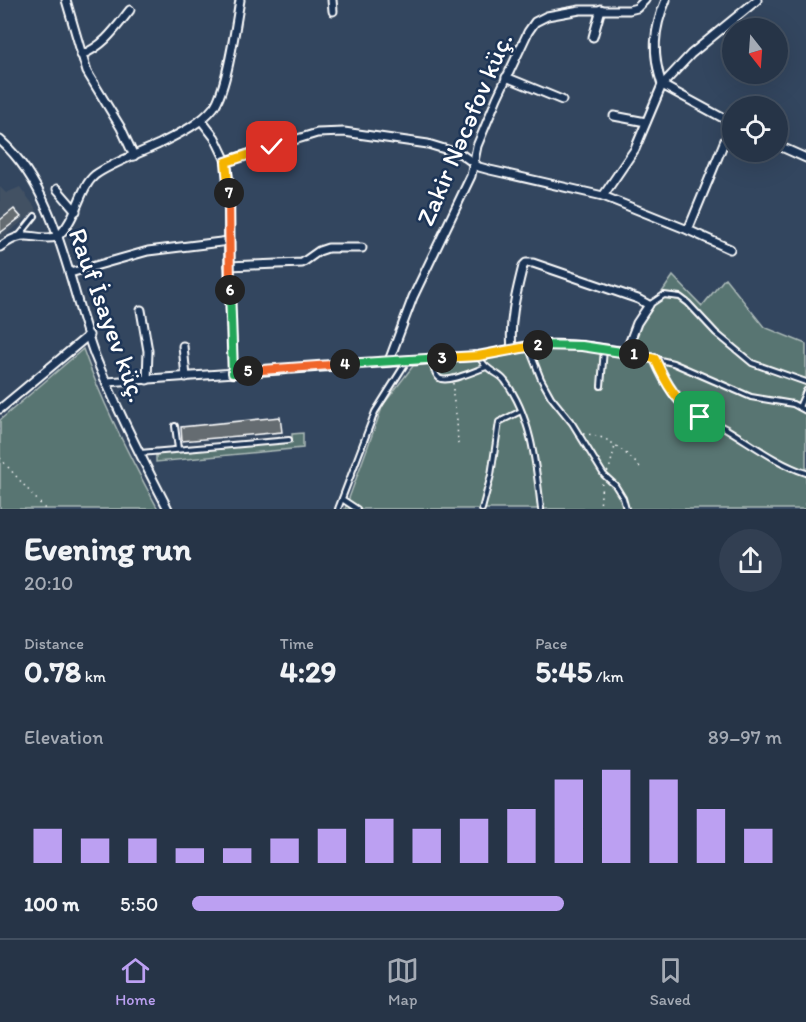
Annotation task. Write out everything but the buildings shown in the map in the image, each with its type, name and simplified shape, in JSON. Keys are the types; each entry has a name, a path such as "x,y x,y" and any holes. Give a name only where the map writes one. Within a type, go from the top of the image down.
{"street":[{"path":"66,0 87,72 121,128 134,156"},
{"path":"0,247 19,236 29,234 48,238 57,237 63,232 86,187 95,175 201,120 220,96 240,0"},
{"path":"332,0 333,11"},
{"name":"Zakir Nəcəfov küç.","path":"389,361 413,297 471,176 477,146 528,32 540,18 580,10 629,10 638,8 645,0"},
{"path":"666,0 654,33 657,69 662,85 722,118"},
{"path":"603,196 635,149 662,85 691,54 758,0"},
{"path":"593,37 601,9"},
{"path":"81,55 91,51 112,34 130,10"},
{"path":"506,77 562,100"},
{"path":"614,116 646,122"},
{"path":"201,120 215,138 226,162 229,185 233,373"},
{"path":"226,162 317,133 344,132 428,144 461,154 490,170 603,196 730,249"},
{"name":"Rauf İsayev küç.","path":"0,140 18,159 48,210 106,382 168,509"},
{"path":"688,230 722,147"},
{"path":"788,150 806,158"},
{"path":"57,189 75,212"},
{"path":"70,273 148,251 229,241"},
{"path":"229,266 302,263 319,251 328,248 362,248"},
{"path":"106,382 478,356 512,350 528,346 582,346 626,352 637,323 649,305 638,299 533,263 526,263 523,266 514,299 510,333 512,350"},
{"path":"141,310 148,351 147,380"},
{"path":"0,410 89,335"},
{"path":"183,346 186,376"}],"lane":[{"path":"19,236 35,216"},
{"path":"649,305 664,295 680,297 716,333 752,363 806,382"},
{"path":"528,346 551,397 604,475 623,498 626,509"},
{"path":"601,386 604,349"},
{"path":"626,352 673,363 751,397 799,407 806,411"},
{"path":"478,356 486,367 507,383 521,411 531,441 541,509"},
{"path":"430,359 438,378 452,379 486,367"},
{"path":"655,359 665,383 689,410 724,427 785,466 806,473"},
{"path":"338,509 375,412 407,360"},
{"path":"799,407 806,391"},
{"path":"482,509 491,475 499,422 521,411"},
{"path":"176,426 178,449"},
{"path":"139,453 289,440"},
{"path":"342,499 357,509"}],"path":[{"path":"452,379 458,445"},
{"path":"578,434 592,434 623,449 642,469"},
{"path":"0,459 45,509"}],"shaded area":[{"path":"0,187 6,193 20,187 37,210 0,239"}],"green space":[{"path":"673,276 702,306 725,278 764,327 806,344 806,509 345,509 383,405 413,366 490,358 537,349 585,350 629,356 638,327"},
{"path":"83,349 118,431 158,509 0,509 0,420"},
{"path":"303,433 303,448 156,462 156,454 292,442 292,434"}],"route":[{"path":"272,147 226,162 229,185 233,373 478,356 528,346 582,346 655,359 665,383 677,399 700,417"}]}
